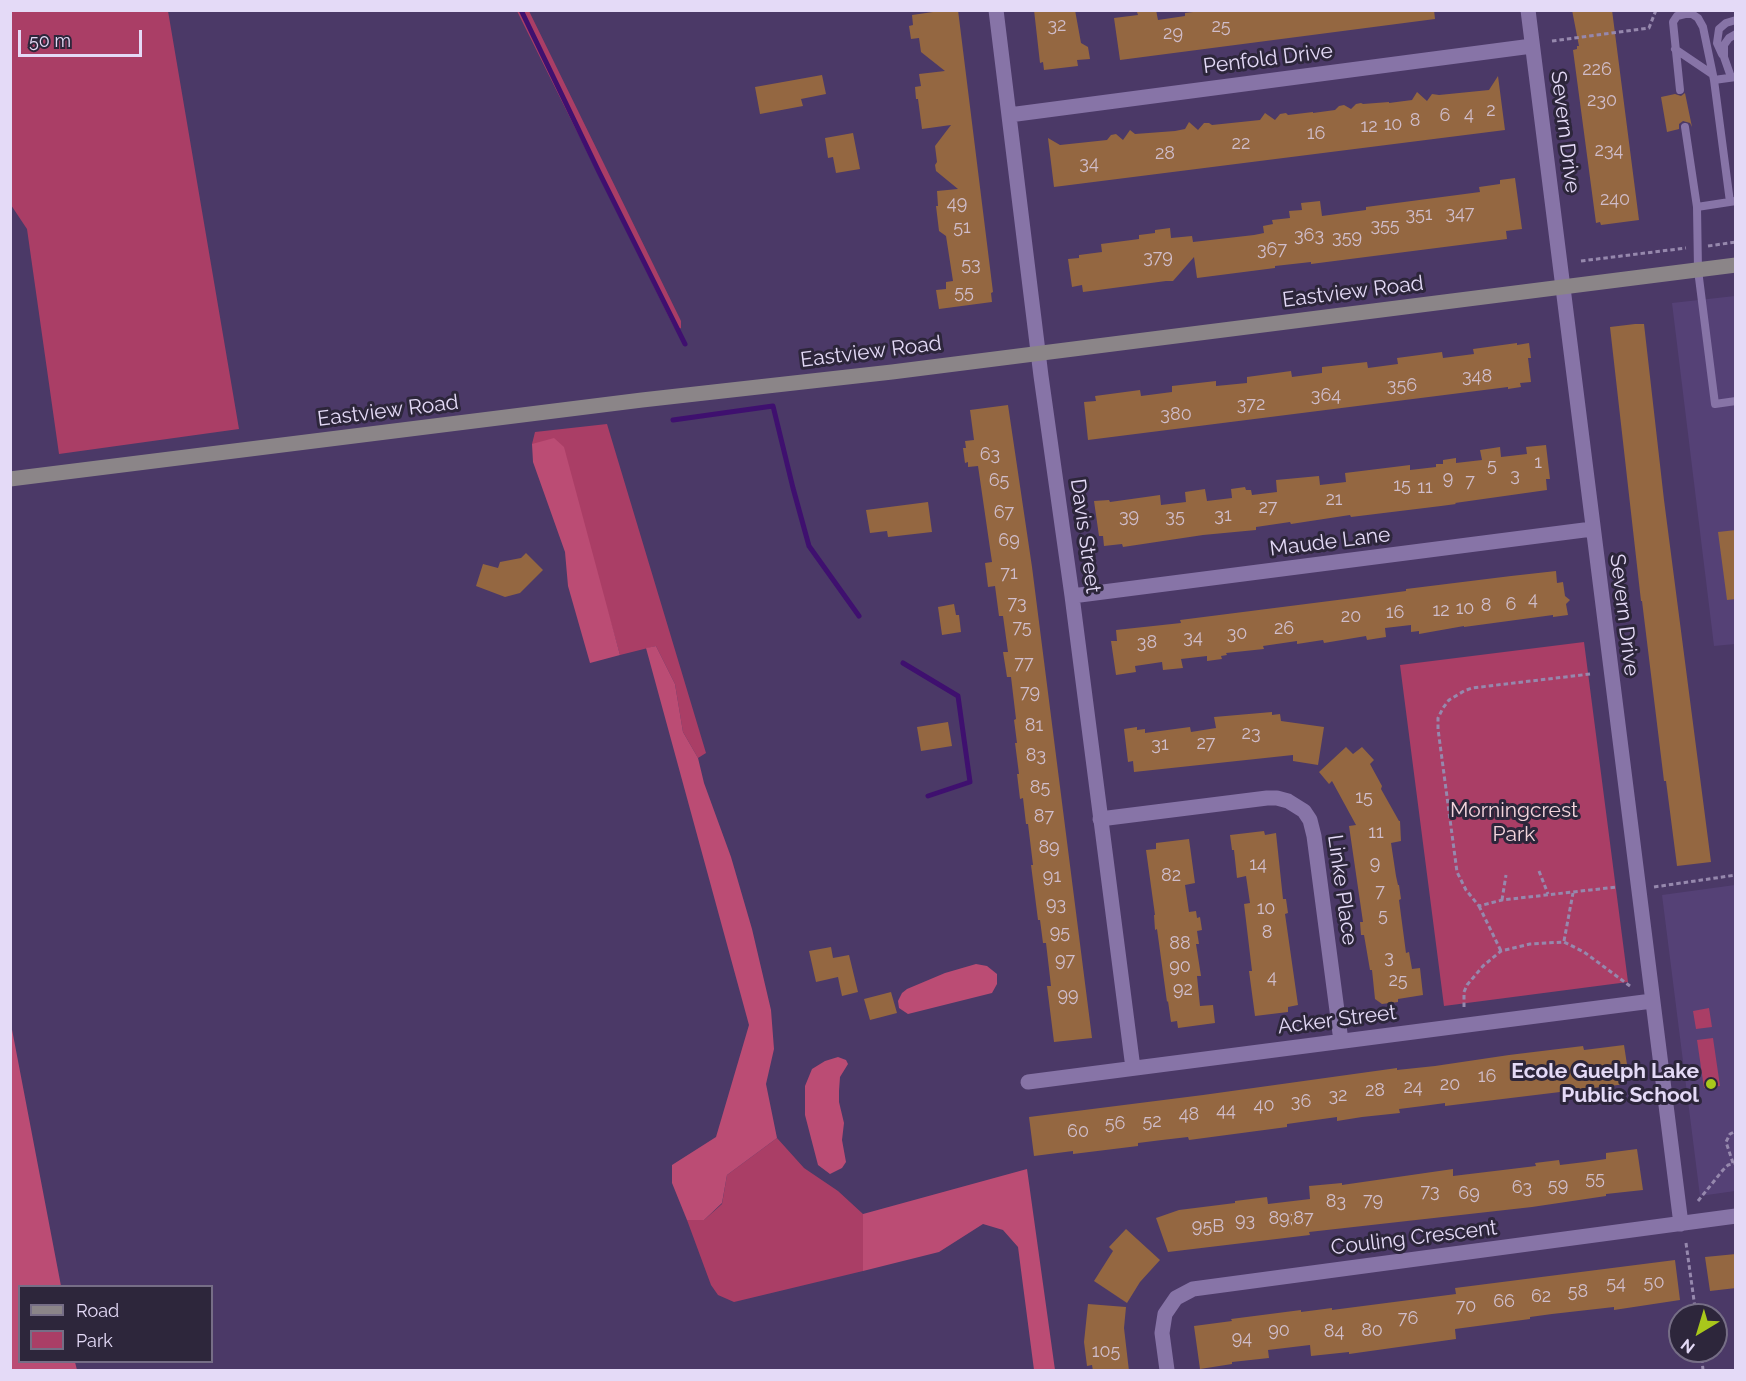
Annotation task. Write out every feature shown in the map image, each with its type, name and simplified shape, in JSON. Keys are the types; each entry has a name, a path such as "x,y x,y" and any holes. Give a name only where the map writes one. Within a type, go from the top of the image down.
{"street":[{"name":"Davis Street","path":"996,10 1038,353 1133,1068"},
{"name":"Severn Drive","path":"1528,10 1681,1224"},
{"name":"Penfold Drive","path":"1009,115 1532,46"},
{"name":"Eastview Road","path":"10,479 642,400 891,372 1736,265"},
{"name":"Maude Lane","path":"1072,596 1592,529"},
{"name":"Linke Place","path":"1100,819 1267,798 1288,801 1304,811 1310,820 1314,836 1341,1041"},
{"name":"Acker Street","path":"1028,1082 1652,1001"},
{"name":"Couling Crescent","path":"1167,1371 1162,1323 1176,1298 1193,1289 1736,1216"}],"lane":[{"path":"1680,90 1673,22 1677,16 1692,14 1698,18 1703,27 1733,202 1697,207"},
{"path":"1675,49 1713,77 1733,77 1718,43 1719,29 1726,23 1736,20"},
{"path":"1724,57 1724,45 1736,34"},
{"path":"1685,127 1697,207 1698,270 1715,404 1736,401"}],"path":[{"path":"1552,41 1648,28 1656,10"},
{"path":"1581,261 1736,242"},
{"path":"1501,951 1479,906 1466,890 1457,872 1438,718 1449,700 1456,694 1472,688 1590,674"},
{"path":"1539,871 1548,894"},
{"path":"1502,900 1506,875"},
{"path":"1652,888 1736,875"},
{"path":"1479,906 1502,900 1617,887"},
{"path":"1564,942 1573,893"},
{"path":"1464,1007 1464,992 1467,985 1483,966 1501,951 1530,944 1564,942 1584,952 1630,986"},
{"path":"1698,1201 1723,1170 1734,1163 1726,1142 1730,1134 1736,1131"},
{"path":"1686,1243 1694,1303"}],"shaded area":[{"path":"1735,296 1735,644 1714,646 1672,303"},
{"path":"554,438 564,447 620,655 590,663 568,586 565,552 533,462 532,444"},
{"path":"656,646 675,684 683,732 698,758 704,783 731,857 752,929 771,1010 774,1049 766,1084 777,1138 727,1175 722,1203 704,1220 687,1220 672,1183 672,1165 716,1137 749,1025 646,648"},
{"name":"Ecole Guelph Lake Public School","path":"1735,885 1735,1191 1700,1196 1662,895"},
{"path":"976,964 987,966 997,974 997,984 992,993 908,1014 899,1008 898,1001 907,989 945,973"},
{"path":"10,1019 61,1285 18,1285 18,1363 75,1363 77,1370 11,1370"},
{"path":"838,1057 846,1060 848,1064 840,1077 839,1091 844,1123 842,1140 846,1162 842,1168 830,1174 818,1165 805,1115 805,1086 812,1069 825,1061"},
{"path":"1027,1169 1055,1370 1034,1370 1018,1247 1003,1230 983,1224 939,1252 863,1271 863,1214"}],"green space":[{"path":"10,11 168,11 239,429 59,454 27,229 11,205"},
{"path":"517,11 529,11 681,321 681,328 676,330 672,323"},
{"path":"607,424 706,753 698,758 683,732 675,684 656,646 620,655 608,613 532,444 535,432"},
{"name":"Morningcrest Park","path":"1584,642 1628,982 1444,1006 1400,665"},
{"path":"1709,1008 1712,1027 1696,1029 1693,1011"},
{"path":"1713,1038 1720,1086 1704,1088 1697,1040"},
{"path":"777,1138 804,1168 838,1191 863,1214 863,1271 734,1302 718,1295 711,1285 687,1220 704,1220 722,1204 727,1175"}],"building":[{"path":"958,10 993,292 991,293 992,302 939,309 936,290 946,289 946,282 953,281 946,236 939,231 937,191 958,189 936,171 935,165 937,162 935,146 951,125 922,129 918,99 916,99 915,87 921,86 919,74 945,71 921,52 919,38 911,39 909,26 913,25 912,15"},
{"path":"1034,10 1075,10 1081,43 1088,47 1090,59 1077,60 1078,66 1044,70 1043,62 1040,63"},
{"path":"1156,10 1158,20 1185,16 1185,13 1193,12 1193,10 1434,10 1435,19 1120,60 1114,18"},
{"path":"1572,10 1612,10 1639,220 1601,225 1600,222 1596,223 1573,50 1579,46"},
{"path":"822,75 826,94 801,99 803,106 760,114 755,87"},
{"path":"1498,76 1505,130 1054,187 1048,138 1060,145 1107,140 1111,135 1116,134 1123,140 1130,130 1135,134 1175,131 1185,129 1189,122 1198,130 1204,123 1212,125 1260,120 1265,113 1275,120 1280,114 1286,113 1288,115 1313,113 1335,110 1344,105 1351,109 1361,103 1412,100 1417,92 1427,101 1432,94 1489,90"},
{"path":"1685,93 1692,127 1690,123 1683,121 1679,124 1679,129 1667,132 1661,97 1675,94 1681,96"},
{"path":"853,133 860,169 836,173 833,157 828,158 825,138"},
{"path":"1515,178 1522,229 1506,231 1507,239 1311,264 1311,262 1275,266 1275,268 1197,278 1194,257 1173,281 1083,292 1082,285 1072,287 1068,259 1102,252 1101,244 1139,239 1139,235 1155,233 1155,230 1170,228 1171,238 1192,236 1193,242 1254,235 1264,233 1263,226 1273,224 1272,220 1290,218 1289,211 1302,210 1301,203 1320,201 1322,216 1366,210 1366,207 1480,192 1479,187 1500,184 1500,180"},
{"path":"1644,324 1664,500 1711,862 1677,866 1641,601 1610,327"},
{"path":"1517,343 1517,345 1529,343 1531,358 1528,358 1531,382 1520,383 1521,387 1088,440 1084,402 1096,401 1095,396 1140,390 1141,396 1172,392 1172,386 1216,381 1216,386 1247,383 1247,377 1291,371 1292,377 1322,373 1322,367 1367,362 1368,368 1398,364 1397,358 1442,352 1443,358 1474,354 1473,349"},
{"path":"1008,405 1032,567 1092,1038 1054,1042 1047,986 1051,986 1046,943 1043,943 1040,920 1038,920 1028,824 1026,824 1023,798 1020,799 1017,774 1019,774 1014,720 1016,719 1011,677 1007,677 1003,652 1008,652 1003,616 999,616 995,586 988,587 985,563 992,562 978,466 968,467 968,462 965,463 963,448 966,448 965,441 974,440 970,410"},
{"path":"1546,445 1550,479 1546,479 1547,490 1441,506 1351,517 1350,515 1291,524 1290,522 1256,527 1256,530 1123,547 1122,544 1104,546 1103,536 1099,536 1094,501 1109,500 1110,502 1160,495 1161,505 1186,502 1185,492 1205,489 1207,501 1232,498 1231,489 1245,487 1246,490 1251,490 1252,495 1277,492 1276,480 1319,476 1320,485 1346,482 1345,473 1410,465 1410,470 1436,467 1436,464 1443,464 1443,460 1456,458 1456,463 1482,460 1480,450 1500,447 1501,457 1527,454 1526,447"},
{"path":"928,502 932,532 888,537 887,531 870,533 866,510"},
{"path":"1736,530 1736,599 1727,600 1718,532"},
{"path":"526,553 543,570 520,593 505,597 476,586 483,564 498,568 500,562 521,558"},
{"path":"1556,571 1557,583 1563,582 1565,596 1570,600 1566,604 1568,615 1464,626 1419,634 1419,631 1411,632 1411,625 1385,628 1386,637 1367,640 1366,636 1324,643 1323,640 1297,644 1297,641 1263,646 1264,649 1226,653 1227,655 1221,656 1222,659 1207,661 1207,656 1181,659 1183,668 1163,670 1162,662 1135,666 1136,672 1116,675 1111,641 1117,641 1116,630 1181,623 1180,620 1406,591 1406,589"},
{"path":"954,604 956,615 959,615 961,632 942,635 938,607"},
{"path":"1272,712 1272,715 1280,714 1281,721 1324,727 1318,765 1293,761 1293,755 1134,772 1133,761 1128,762 1124,729 1137,727 1137,730 1145,729 1145,733 1190,727 1191,732 1216,728 1214,717"},
{"path":"948,722 952,746 921,751 917,727"},
{"path":"1346,747 1353,754 1362,747 1374,760 1370,764 1382,786 1381,789 1400,821 1401,841 1391,843 1401,899 1399,900 1406,953 1409,952 1412,969 1420,968 1423,995 1398,999 1398,1002 1382,1004 1375,999 1372,970 1370,970 1364,935 1361,935 1360,922 1363,922 1349,826 1356,825 1332,781 1329,784 1319,772"},
{"path":"1264,831 1265,835 1276,833 1298,1005 1288,1007 1288,1012 1255,1016 1244,904 1250,903 1246,876 1237,878 1230,835"},
{"path":"1189,839 1195,883 1185,885 1189,912 1196,911 1197,918 1200,917 1202,930 1197,931 1199,944 1196,944 1201,976 1197,976 1200,1006 1213,1005 1215,1023 1178,1028 1177,1021 1171,1022 1167,1002 1157,929 1155,930 1146,850 1156,849 1156,843"},
{"path":"831,947 833,958 849,955 858,992 842,996 838,977 816,982 809,951"},
{"path":"891,992 897,1013 870,1020 864,999"},
{"path":"1624,1045 1628,1071 1625,1072 1626,1084 1445,1106 1445,1103 1399,1109 1400,1113 1337,1121 1337,1117 1287,1124 1287,1127 1189,1140 1188,1137 1138,1143 1138,1146 1034,1156 1029,1117 1397,1068 1397,1070 1435,1066 1583,1046 1584,1050"},
{"path":"1637,1149 1643,1190 1532,1207 1309,1232 1310,1235 1168,1252 1156,1218 1179,1210 1267,1197 1268,1204 1310,1199 1309,1186 1342,1183 1342,1185 1453,1169 1453,1176 1536,1166 1535,1163 1559,1160 1560,1165 1606,1159 1606,1153"},
{"path":"1126,1229 1160,1260 1140,1282 1127,1303 1094,1281 1113,1251 1109,1247"},
{"path":"1736,1254 1736,1288 1710,1291 1705,1257"},
{"path":"1675,1260 1680,1300 1614,1310 1614,1307 1552,1314 1455,1329 1456,1339 1349,1354 1349,1352 1311,1356 1310,1345 1268,1350 1269,1358 1232,1362 1232,1364 1200,1369 1194,1326 1301,1310 1301,1312 1332,1308 1332,1310 1456,1294 1455,1288"},
{"path":"1088,1304 1126,1307 1124,1328 1129,1371 1093,1371 1092,1365 1087,1366 1084,1342"}],"waterway":[{"path":"521,10 685,344"},
{"path":"673,420 773,406 809,546 859,616"},
{"path":"903,663 958,696 970,782 928,796"}],"place":[{"name":"Ecole Guelph Lake Public School","path":"1711,1084"}]}
